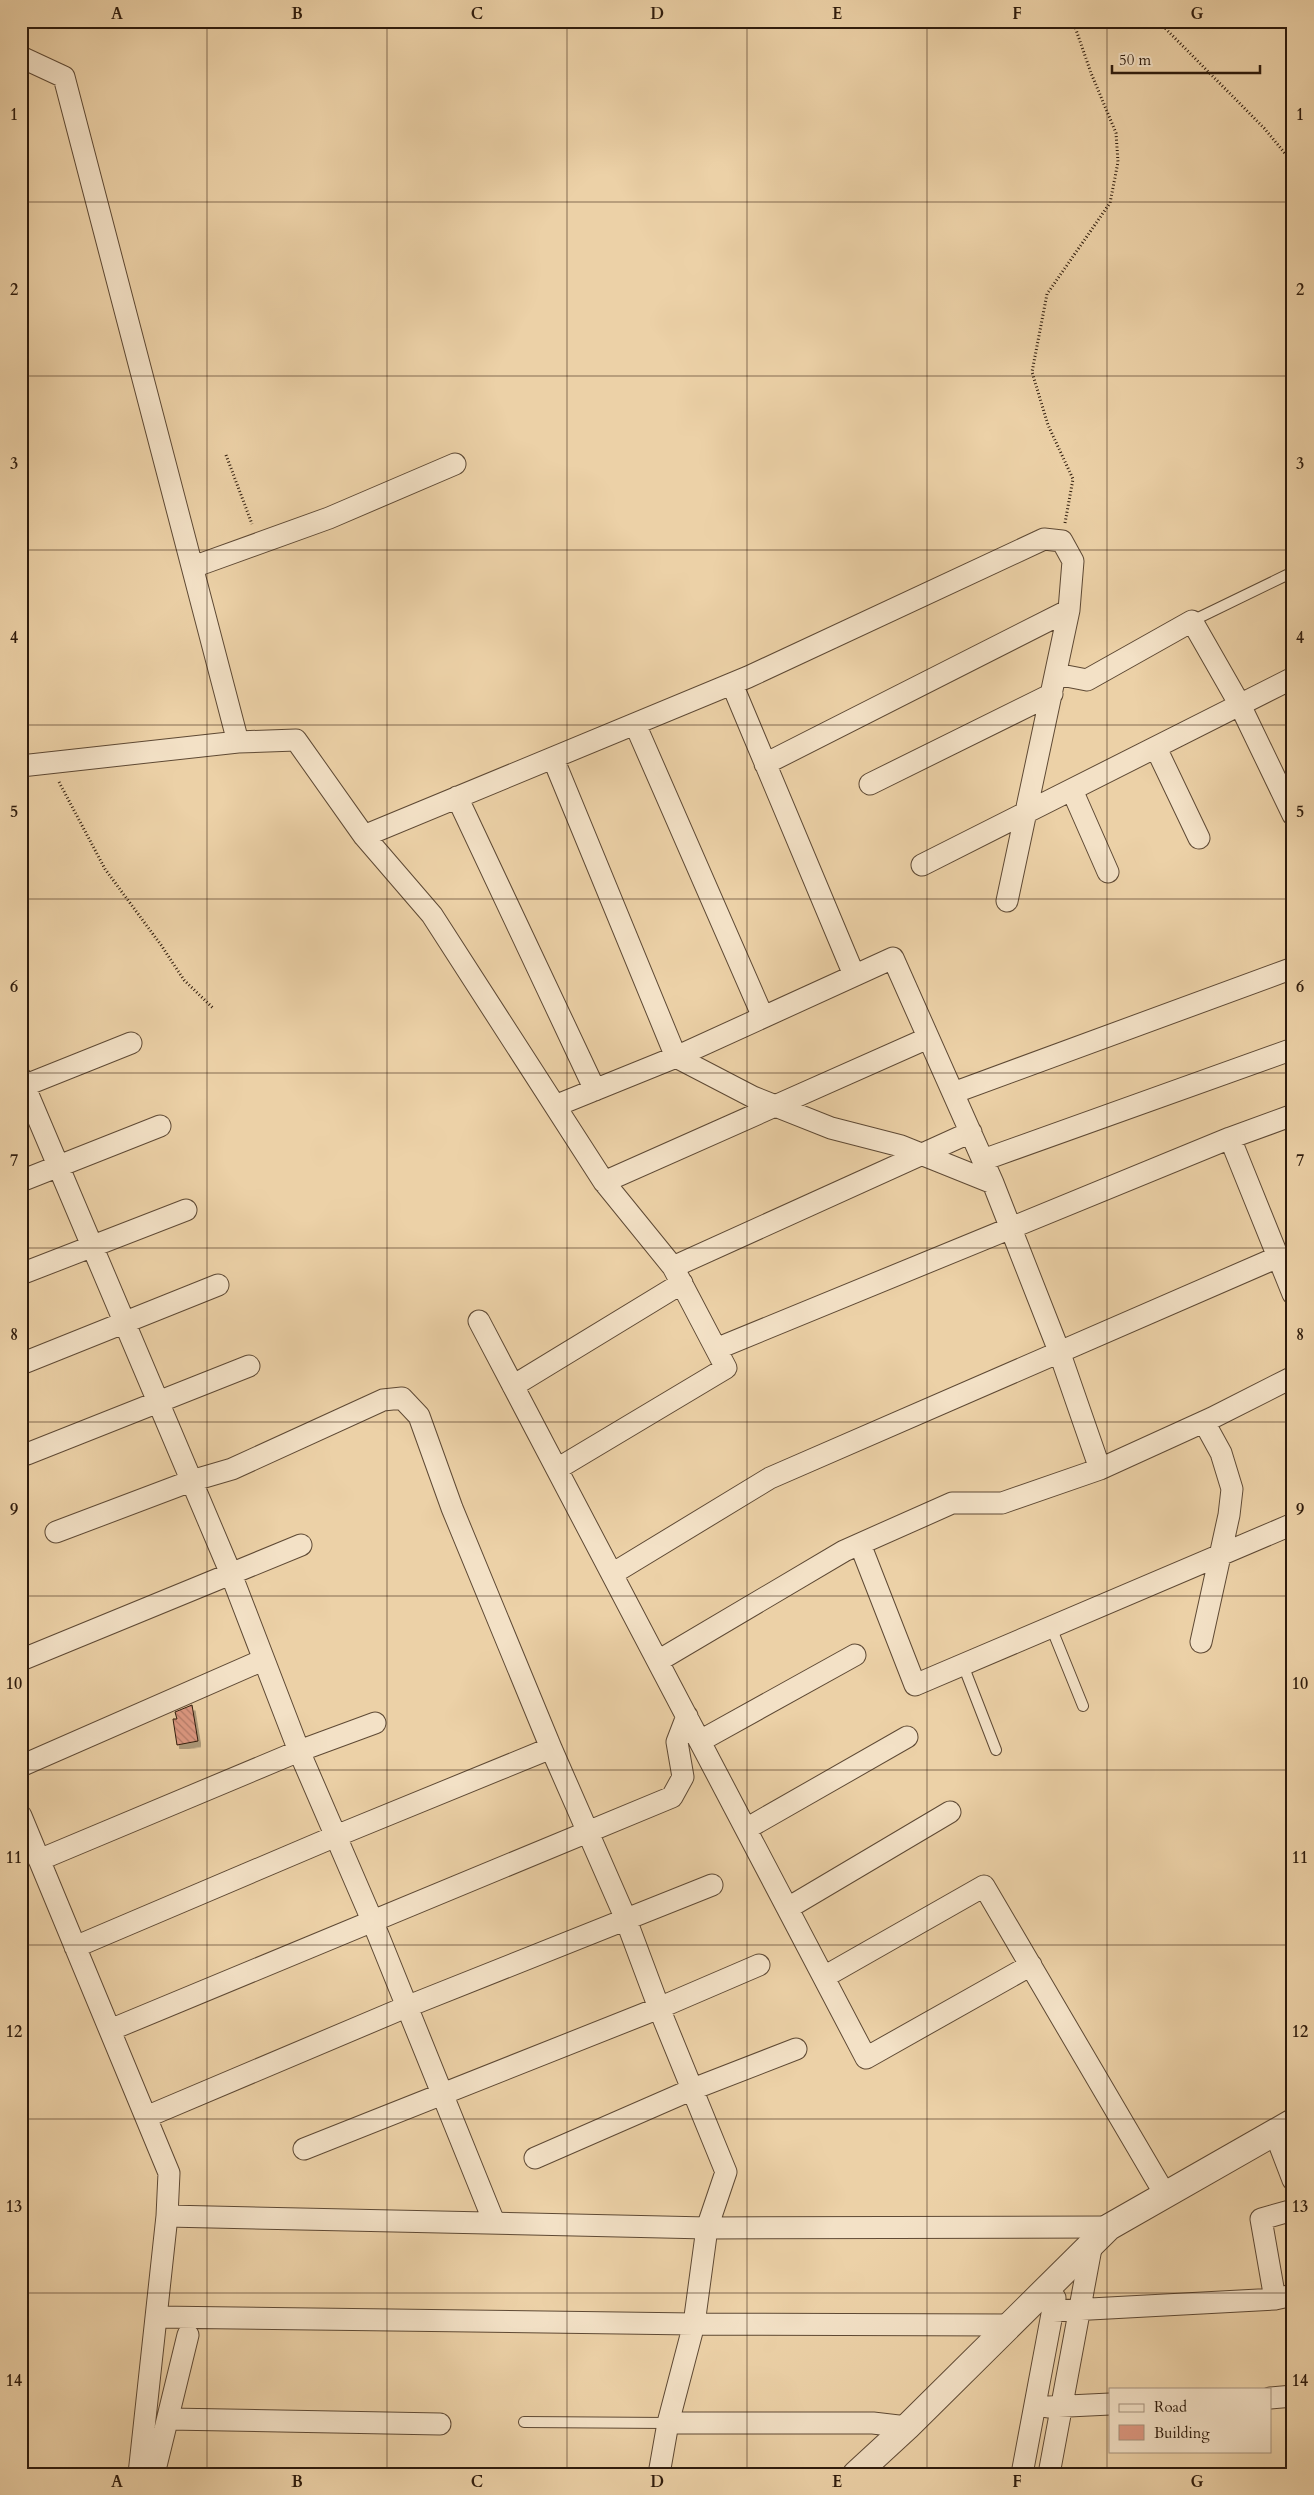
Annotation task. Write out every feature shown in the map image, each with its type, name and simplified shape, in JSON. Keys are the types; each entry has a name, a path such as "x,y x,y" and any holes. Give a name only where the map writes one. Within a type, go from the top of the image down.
{"street":[{"path":"21,57 64,77 238,742"},
{"path":"193,567 329,518 455,464"},
{"path":"364,836 732,684 1044,539 1062,541 1073,561 1069,610 1028,812 1007,901"},
{"path":"765,764 1069,610"},
{"path":"870,784 1054,684 1087,680 1192,621 1240,705 1293,815"},
{"path":"922,865 1293,678"},
{"path":"732,684 854,975"},
{"path":"635,724 763,1017"},
{"path":"21,766 238,742 296,740 364,836 432,915 604,1182 677,1275 726,1368 557,1469"},
{"path":"1156,748 1199,838"},
{"path":"553,758 676,1057 753,1097 775,1106 831,1128 901,1146 994,1183"},
{"path":"1072,790 1108,872"},
{"path":"457,797 595,1090"},
{"path":"555,1106 676,1057 893,958 994,1183 1059,1351 1100,1469"},
{"path":"953,1093 1293,968"},
{"path":"604,1182 928,1038"},
{"path":"131,1043 22,1084 231,1574 299,1751 372,1920 494,2222"},
{"path":"983,1160 1293,1050"},
{"path":"716,1349 1230,1138 1293,1115"},
{"path":"21,1181 160,1126"},
{"path":"513,1386 677,1275 921,1154 970,1132"},
{"path":"1230,1138 1293,1294"},
{"path":"21,1274 186,1210"},
{"path":"612,1574 770,1478 1278,1257"},
{"path":"21,1364 218,1285"},
{"path":"479,1322 866,2058 1031,1965"},
{"path":"27,1454 249,1366"},
{"path":"658,1661 844,1550 952,1502 1002,1503 1100,1469 1204,1422 1293,1378"},
{"path":"56,1532 191,1481 232,1469 383,1400 402,1398 420,1416 452,1508 551,1748 626,1917 659,2008 726,2172 707,2228 694,2324 668,2423 659,2474"},
{"path":"1201,1642 1230,1515 1232,1489 1220,1453 1204,1422"},
{"path":"860,1544 915,1685 1293,1524"},
{"path":"21,1660 301,1545"},
{"path":"700,1741 855,1655"},
{"path":"21,1766 263,1660"},
{"path":"110,2030 672,1797 683,1777 676,1742 686,1716"},
{"path":"39,1860 299,1751 374,1723"},
{"path":"746,1829 907,1737"},
{"path":"75,1947 336,1836 551,1748"},
{"path":"788,1908 950,1812"},
{"path":"21,1816 169,2173 167,2216 140,2474"},
{"path":"146,2117 406,2006 626,1917 712,1885"},
{"path":"824,1977 984,1886 1166,2196"},
{"path":"304,2150 659,2008 759,1965"},
{"path":"535,2158 693,2089 796,2049"},
{"path":"856,2474 907,2427 1100,2235 1284,2128 1293,2180"},
{"path":"1052,2311 1284,2297 1261,2219 1293,2210"},
{"path":"167,2216 1100,2235"},
{"path":"1049,2474 1080,2310 1100,2235"},
{"path":"1022,2474 1059,2275"},
{"path":"157,2317 1008,2326"},
{"path":"154,2474 188,2335"},
{"path":"1272,2398 1293,2396"},
{"path":"1035,2407 1109,2404"},
{"path":"168,2419 440,2424"},
{"path":"668,2423 873,2423 907,2427"}],"lane":[{"path":"1192,621 1293,572"},
{"path":"1052,1627 1083,1706"},
{"path":"963,1665 996,1750"},
{"path":"524,2422 668,2423"}],"path":[{"path":"1062,541 1073,479 1048,426 1032,372 1047,294 1110,203 1118,162 1116,133 1091,73 1073,21"},
{"path":"1158,21 1264,128 1293,163"},
{"path":"226,455 260,543"},
{"path":"50,763 105,869 161,945 184,980 214,1009"}],"building":[{"path":"192,1705 198,1741 177,1745 173,1719 177,1719 175,1712"}]}
